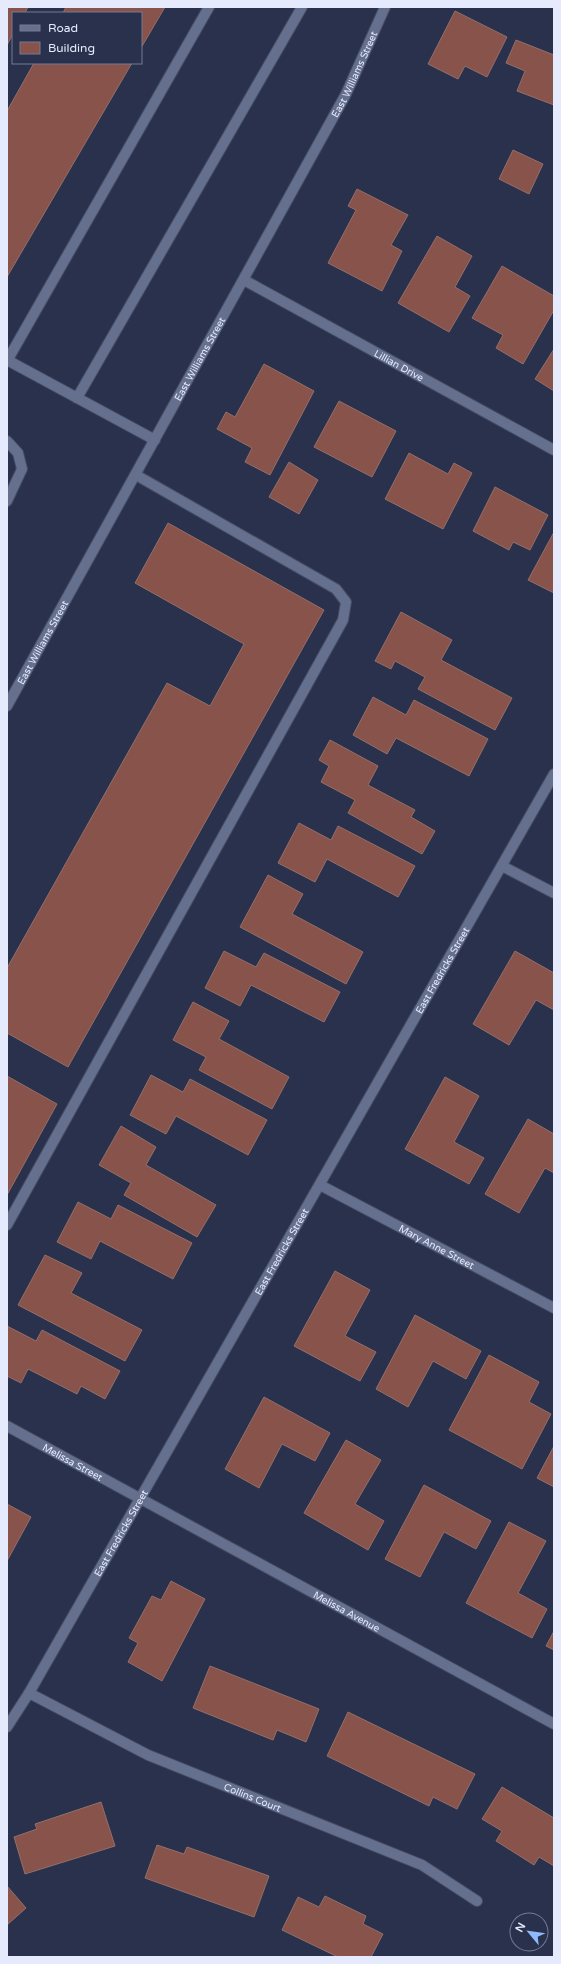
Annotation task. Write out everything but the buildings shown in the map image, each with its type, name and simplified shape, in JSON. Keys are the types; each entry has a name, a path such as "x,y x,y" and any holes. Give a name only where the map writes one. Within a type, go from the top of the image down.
{"street":[{"path":"155,440 7,360 209,7"},
{"path":"77,398 302,7"},
{"name":"East Williams Street","path":"7,706 346,94 385,7"},
{"name":"Lillian Drive","path":"244,280 554,450"},
{"path":"7,441 18,453 22,469 7,501"},
{"path":"7,1225 343,620 346,602 336,588 136,475"},
{"name":"East Fredricks Street","path":"7,1726 28,1693 320,1185 554,774"},
{"path":"502,866 554,893"},
{"name":"Mary Anne Street","path":"320,1185 554,1308"},
{"name":"Melissa Street","path":"7,1426 139,1499"},
{"name":"Melissa Avenue","path":"139,1499 554,1724"},
{"name":"Collins Court","path":"28,1693 148,1755 422,1865 477,1901"}]}
